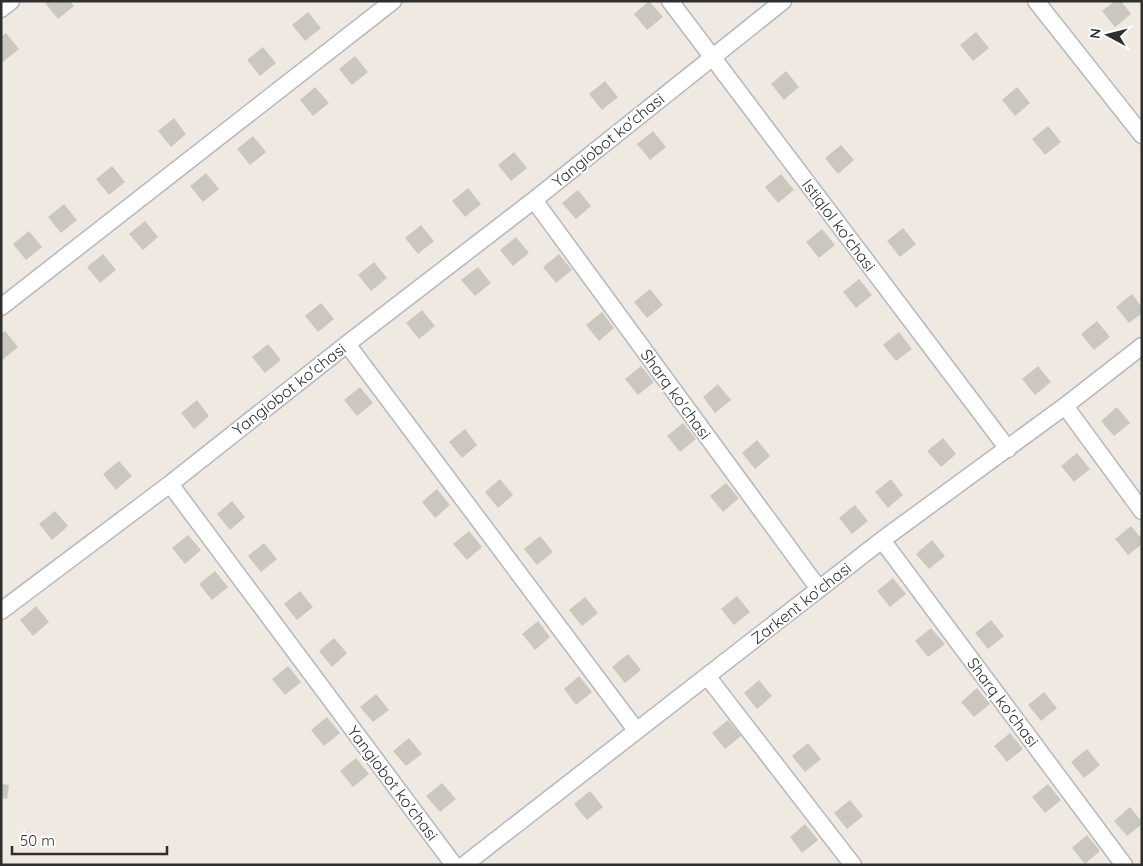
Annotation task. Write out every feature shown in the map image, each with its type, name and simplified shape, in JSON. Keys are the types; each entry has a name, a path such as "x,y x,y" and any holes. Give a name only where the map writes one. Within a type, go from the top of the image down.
{"street":[{"path":"1,9 11,1"},
{"path":"1,307 393,1"},
{"name":"Istiqlol ko'chasi","path":"670,1 1008,449"},
{"name":"Yangiobot ko'chasi","path":"454,865 170,484 346,344 534,200 783,1"},
{"path":"1036,1 1142,135"},
{"name":"Sharq ko'chasi","path":"534,200 819,589"},
{"path":"346,344 636,730"},
{"name":"Zarkent ko'chasi","path":"464,865 882,540 1008,449 1142,346"},
{"path":"1065,406 1142,511"},
{"path":"1,611 170,484"},
{"name":"Sharq ko'chasi","path":"882,540 1124,865"},
{"path":"707,676 853,865"}],"building":[{"path":"47,1 70,1 74,6 58,19 45,3"},
{"path":"649,1 663,17 647,30 634,14"},
{"path":"1115,1 1121,1 1131,14 1115,27 1102,11"},
{"path":"308,12 321,28 305,41 292,25"},
{"path":"976,32 989,48 973,61 960,45"},
{"path":"6,33 19,49 3,62 1,59 1,37"},
{"path":"263,47 276,63 260,76 247,60"},
{"path":"355,56 368,72 352,85 339,69"},
{"path":"786,71 799,87 784,100 771,84"},
{"path":"605,81 618,97 602,110 589,94"},
{"path":"315,87 329,103 313,116 300,100"},
{"path":"1017,87 1030,103 1015,116 1002,100"},
{"path":"174,118 186,134 171,147 158,131"},
{"path":"1048,126 1061,142 1045,155 1032,139"},
{"path":"653,131 666,147 650,160 637,144"},
{"path":"253,136 266,152 250,165 237,149"},
{"path":"841,145 854,160 838,174 825,158"},
{"path":"514,152 527,168 511,181 498,165"},
{"path":"112,166 125,182 109,195 96,179"},
{"path":"206,173 219,189 203,202 190,186"},
{"path":"781,174 794,190 778,203 765,187"},
{"path":"468,188 481,204 465,217 452,201"},
{"path":"578,190 591,206 576,219 562,203"},
{"path":"64,204 77,220 61,233 48,217"},
{"path":"145,221 158,237 143,250 129,234"},
{"path":"421,225 434,241 418,254 405,238"},
{"path":"903,228 916,244 900,257 887,241"},
{"path":"822,229 835,245 819,258 806,242"},
{"path":"29,231 42,247 26,260 13,244"},
{"path":"516,237 529,253 513,266 500,250"},
{"path":"103,254 116,270 100,283 87,267"},
{"path":"559,254 572,270 556,283 543,267"},
{"path":"374,262 387,278 371,291 358,275"},
{"path":"478,267 491,283 475,296 461,280"},
{"path":"859,279 872,295 856,308 843,292"},
{"path":"650,289 663,305 647,318 634,302"},
{"path":"1132,294 1142,307 1142,313 1129,323 1116,307"},
{"path":"321,303 334,319 318,332 305,316"},
{"path":"422,310 435,326 419,339 406,323"},
{"path":"602,312 614,328 599,341 586,325"},
{"path":"1097,321 1110,337 1094,350 1081,334"},
{"path":"5,331 18,347 1,361 1,334"},
{"path":"899,332 912,349 896,361 883,345"},
{"path":"268,344 281,360 265,373 252,357"},
{"path":"641,366 654,382 638,395 625,379"},
{"path":"1038,366 1051,382 1035,395 1022,379"},
{"path":"718,384 731,400 715,413 703,397"},
{"path":"360,387 373,403 357,416 344,400"},
{"path":"197,400 209,416 194,429 181,413"},
{"path":"1117,407 1130,423 1114,436 1101,421"},
{"path":"683,423 696,439 680,452 667,436"},
{"path":"465,429 477,445 462,458 449,442"},
{"path":"943,438 956,454 941,467 927,451"},
{"path":"757,440 770,456 755,469 742,453"},
{"path":"1077,453 1090,469 1074,482 1061,466"},
{"path":"119,461 132,476 116,490 103,474"},
{"path":"500,479 513,495 498,508 485,492"},
{"path":"891,479 903,495 888,508 875,492"},
{"path":"726,483 739,498 723,512 710,496"},
{"path":"437,489 450,505 435,518 422,502"},
{"path":"232,501 245,517 230,530 217,514"},
{"path":"855,505 868,521 852,534 839,518"},
{"path":"55,511 68,526 52,540 39,524"},
{"path":"1131,526 1142,539 1142,544 1128,555 1115,539"},
{"path":"469,531 482,547 467,560 453,544"},
{"path":"188,535 201,550 185,564 172,548"},
{"path":"540,536 553,552 537,565 524,549"},
{"path":"932,540 945,556 929,569 916,554"},
{"path":"264,543 277,559 261,572 248,556"},
{"path":"215,571 228,587 212,600 199,584"},
{"path":"893,578 906,594 890,607 877,591"},
{"path":"300,591 313,607 297,620 284,604"},
{"path":"737,596 750,612 734,625 721,609"},
{"path":"585,597 598,613 582,626 569,610"},
{"path":"36,606 49,622 33,636 20,620"},
{"path":"991,620 1004,636 988,649 975,633"},
{"path":"538,621 550,637 535,650 522,634"},
{"path":"931,628 945,644 928,657 915,641"},
{"path":"334,638 347,653 332,667 319,651"},
{"path":"628,654 641,670 625,683 612,667"},
{"path":"288,666 301,682 285,695 272,679"},
{"path":"579,676 592,692 576,705 564,689"},
{"path":"759,680 772,696 757,709 744,693"},
{"path":"977,688 990,704 974,717 961,702"},
{"path":"1044,692 1057,708 1041,721 1028,705"},
{"path":"376,694 389,710 373,722 360,707"},
{"path":"327,717 340,733 324,746 311,730"},
{"path":"728,720 741,736 725,749 712,733"},
{"path":"1010,733 1023,749 1007,762 994,746"},
{"path":"409,738 422,754 406,766 393,751"},
{"path":"808,743 821,759 805,772 792,756"},
{"path":"1087,749 1100,765 1084,778 1071,762"},
{"path":"356,758 369,774 353,787 340,771"},
{"path":"442,783 456,799 440,812 426,796"},
{"path":"1,784 9,785 7,799 1,798"},
{"path":"1048,784 1061,800 1045,813 1032,797"},
{"path":"590,791 603,807 587,820 574,804"},
{"path":"850,800 863,816 847,829 834,813"},
{"path":"1130,807 1142,824 1127,836 1114,821"},
{"path":"805,824 818,840 802,853 790,837"},
{"path":"1087,835 1100,851 1085,864 1072,848"}]}
